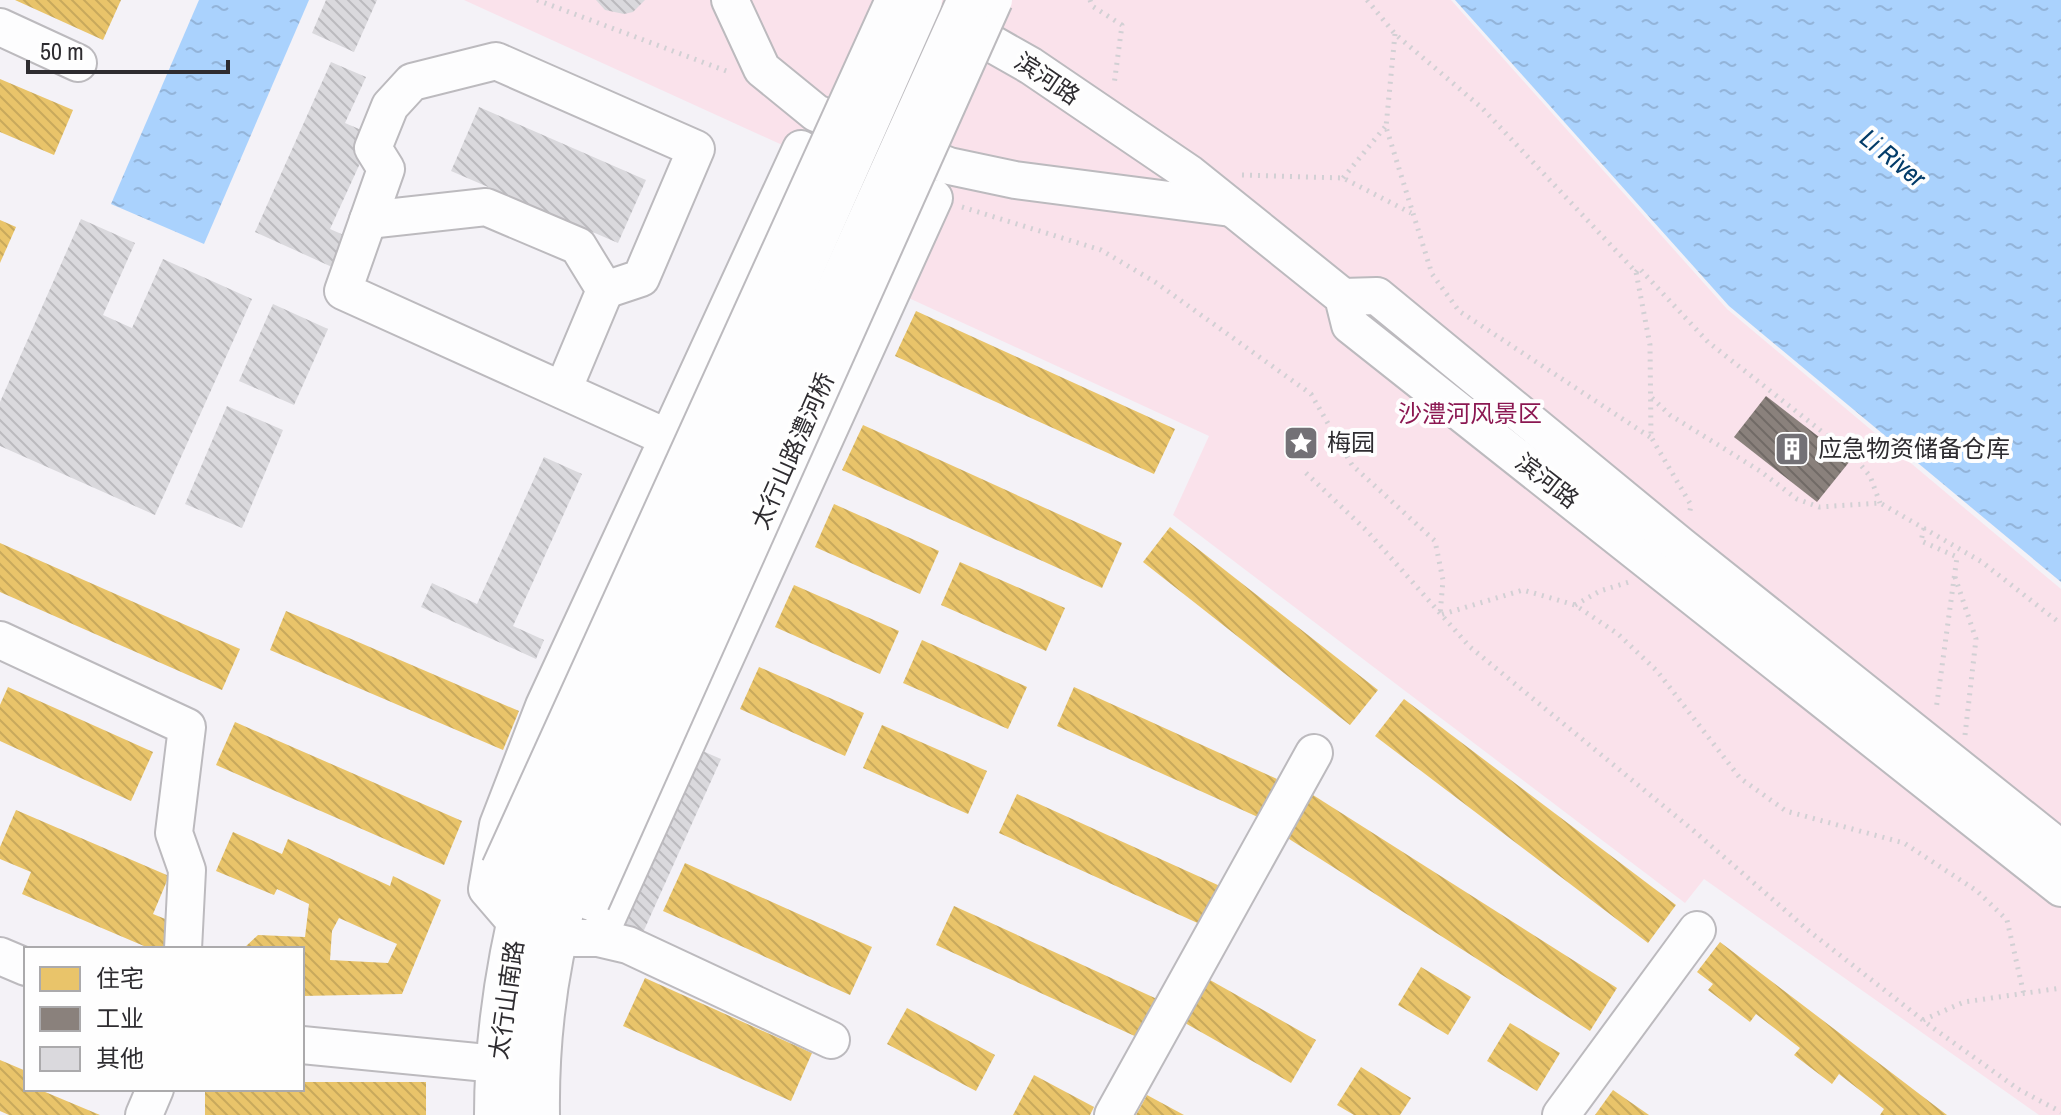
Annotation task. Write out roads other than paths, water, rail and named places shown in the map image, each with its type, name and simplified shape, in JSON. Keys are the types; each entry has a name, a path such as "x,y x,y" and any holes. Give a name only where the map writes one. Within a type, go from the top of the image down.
{"main road":[{"path":"542,903 911,1"},
{"name":"太行山路澧河桥","path":"542,903 969,21"},
{"name":"太行山南路","path":"497,1115 497,1064 542,903"},
{"name":"太行山南路","path":"537,1115 542,903"}],"street":[{"path":"730,0 762,69 816,113 949,166 1015,180 1235,209"},
{"name":"太行山路澧河桥","path":"969,21 994,0"},
{"name":"滨河路","path":"969,21 1109,122 1190,174 1235,209 1343,297 1350,325 1667,548 1921,757 2061,888"},
{"path":"0,27 78,63"},
{"path":"563,390 605,290 641,278 696,149 496,61 412,82 390,106 373,148 386,169 343,291 668,438"},
{"path":"801,149 544,706 498,825 487,889 542,903 598,938 628,945 831,1040"},
{"path":"598,938 934,198"},
{"path":"368,220 486,207 578,246 605,290"},
{"path":"0,640 187,727 174,833 187,870 183,947"},
{"path":"1113,1115 1314,753"},
{"path":"1921,757 1961,770 2061,849"},
{"path":"1561,1115 1697,930"},
{"path":"0,956 24,966"},
{"path":"304,1045 497,1064"},
{"path":"144,1115 154,1091"}],"water":[{"path":"199,0 309,0 204,244 111,204"},
{"name":"Li River","path":"1455,0 2061,0 2061,582 1729,306"}],"place":[{"name":"梅园","path":"1301,443"},
{"name":"应急物资储备仓库","path":"1792,449"}],"park label":[{"name":"沙澧河风景区","path":"1470,414"}]}
